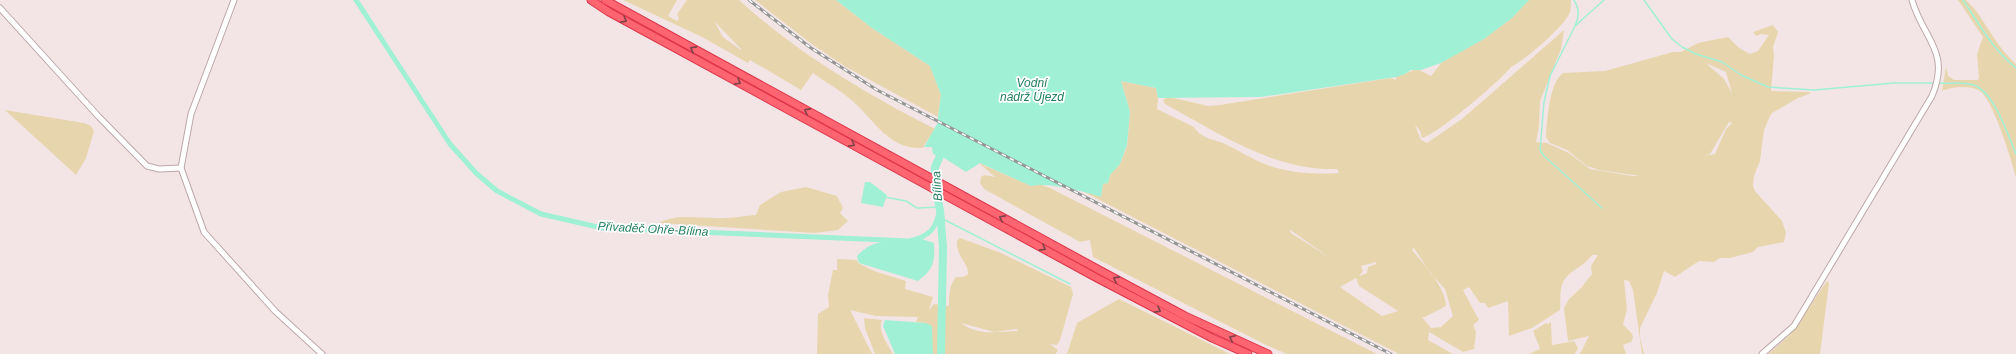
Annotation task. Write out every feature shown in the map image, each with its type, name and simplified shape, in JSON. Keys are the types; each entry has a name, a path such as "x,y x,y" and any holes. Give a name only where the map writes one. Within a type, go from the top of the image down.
{"highway":[{"path":"591,0 609,12 921,182 1182,322 1248,354"},
{"path":"605,0 954,192 1185,316 1268,354"}],"street":[{"path":"234,0 191,114 181,168 204,232 275,311 322,354"},
{"path":"1762,354 1794,326 1926,108 1936,86 1939,67 1936,51 1912,0"},
{"path":"0,8 99,118 147,166 159,169 181,168"}],"shaded area":[{"path":"623,0 677,0 668,16 677,21 679,18 677,14 687,0 739,0 784,37 832,71 935,129 923,148 900,144 882,131 849,98 813,73 801,90 750,60 748,63 702,37","holes":["714,21 741,49 723,37"]},
{"path":"755,0 836,0 872,28 930,66 941,95 938,117 846,67 813,45"},
{"path":"1529,0 1571,0 1571,8 1567,18 1553,34 1511,67 1468,106 1441,127 1422,138 1420,131 1415,125 1421,140 1427,143 1462,119 1564,30 1561,49 1540,101 1539,126 1536,142 1547,143 1569,153 1590,169 1640,176 1599,170 1587,166 1567,150 1550,143 1546,137 1550,103 1558,78 1563,73 1605,71 1673,52 1681,52 1698,43 1728,37 1739,48 1750,54 1758,51 1769,35 1761,34 1756,36 1753,32 1773,25 1778,32 1773,47 1774,56 1771,91 1810,92 1809,94 1798,98 1772,113 1770,116 1764,130 1760,161 1754,176 1753,186 1755,191 1782,221 1786,233 1784,242 1758,247 1753,252 1730,258 1720,258 1714,262 1699,261 1675,277 1664,271 1657,293 1640,328 1640,337 1644,354 1642,354 1633,290 1629,281 1624,280 1627,310 1623,324 1633,336 1631,342 1623,345 1626,354 1580,354 1589,336 1568,341 1564,308 1569,299 1581,288 1592,274 1591,266 1598,255 1592,255 1585,263 1569,274 1563,282 1561,289 1560,310 1532,328 1509,336 1508,301 1488,308 1485,303 1480,303 1469,287 1463,290 1479,320 1473,325 1476,332 1474,349 1463,352 1429,332 1428,340 1453,354 1399,354 1084,192 1101,196 1103,184 1108,183 1110,175 1120,164 1127,146 1130,112 1121,81 1156,88 1158,98 1157,109 1194,127 1200,134 1225,144 1266,165 1288,171 1303,173 1339,173 1337,169 1313,168 1291,164 1247,148 1165,104 1163,100 1169,97 1208,106 1220,105 1390,78 1396,80 1396,77 1417,69 1431,76 1442,62 1484,39 1512,18","holes":["1706,63 1726,72 1732,93 1724,79","1729,122 1732,123 1726,129 1715,154 1704,156 1710,154","1289,229 1330,258 1291,233","1414,248 1427,268 1412,250","1376,262 1376,264 1368,267 1367,273 1359,276 1363,271 1361,266","1434,277 1445,289 1453,316 1441,327 1431,328 1422,317 1425,317 1446,306 1445,299","1356,278 1359,286 1398,311 1382,316 1340,287"]},
{"path":"1958,0 1966,0 1999,45 2016,64 2016,177 2001,130 1989,104 1983,95 1974,88 1965,87 1951,88 1942,91 1946,67 1948,76 1954,80 1978,80 1979,77 1977,54 1983,37"},
{"path":"5,110 84,123 91,126 94,131 86,158 76,175"},
{"path":"979,163 1031,186 1039,184 1050,188 1377,354 1287,354 1266,345 1093,257 1090,240 1080,242 984,189 980,183 981,177 984,175 995,177"},
{"path":"806,187 837,196 843,208 840,213 848,221 838,230 814,233 659,223 679,217 725,218 756,215 760,205 781,192"},
{"path":"960,238 1001,253 1071,287 1073,294 1060,340 1057,345 1050,344 1058,350 1056,354 933,354 926,323 916,322 918,317 876,316 850,310 872,354 817,354 818,314 829,307 828,295 833,270 837,270 837,259 857,260 858,263 874,271 906,281 905,289 933,297 929,310 934,304 949,306 950,291 954,280 956,277 963,277 968,274 968,270 957,246 957,241","holes":["961,323 994,332 975,330","1016,329 1019,331 994,332"]},
{"path":"1827,281 1829,283 1820,354 1768,354 1790,335"},
{"path":"1119,299 1230,354 1067,354 1077,323"},
{"path":"864,318 882,320 882,333 893,354 875,354 865,328"},
{"path":"1551,322 1552,345 1574,341 1578,348 1575,354 1529,354 1540,349 1533,331 1546,323 1548,324"}],"water":[{"name":"Vodní nádrž Újezd","path":"836,0 1529,0 1512,18 1484,39 1441,63 1421,70 1411,70 1396,77 1261,97 1158,98 1156,88 1121,81 1130,112 1127,145 1120,164 1110,175 1108,183 1103,184 1101,197 1057,186 1031,186 980,163 966,172 944,158 933,154 932,147 924,147 937,124 941,95 930,66 872,28"},
{"path":"865,182 870,182 887,195 883,207 861,203"},
{"path":"919,238 934,243 934,260 927,273 918,281 859,263 857,256 871,245 886,241 911,240"},
{"path":"885,320 926,323 932,326 933,354 895,354 883,326"}],"waterway":[{"name":"Přivaděč Ohře-Bílina","path":"356,0 450,144 476,173 497,191 541,214 602,228 909,241 927,234 934,227 940,210"},
{"path":"1574,0 1578,13 1575,26 1604,0"},
{"path":"1644,0 1672,39 1682,47 1696,54 1722,62 1741,75 1768,87 1814,90 1894,83 1935,83"},
{"path":"1963,0 1993,45 2016,68"},
{"path":"1575,26 1550,76 1544,102 1540,150 1544,156 1602,208"},
{"path":"1938,83 1969,84 1978,87 1984,92 1996,108 2016,154"},
{"name":"Bílina","path":"941,354 943,247 940,210 935,185 935,167 944,147"},
{"path":"885,197 906,201 917,208 940,207"},
{"path":"941,218 1070,284"}],"railway":[{"path":"749,0 811,48 877,90 1391,354"}]}
